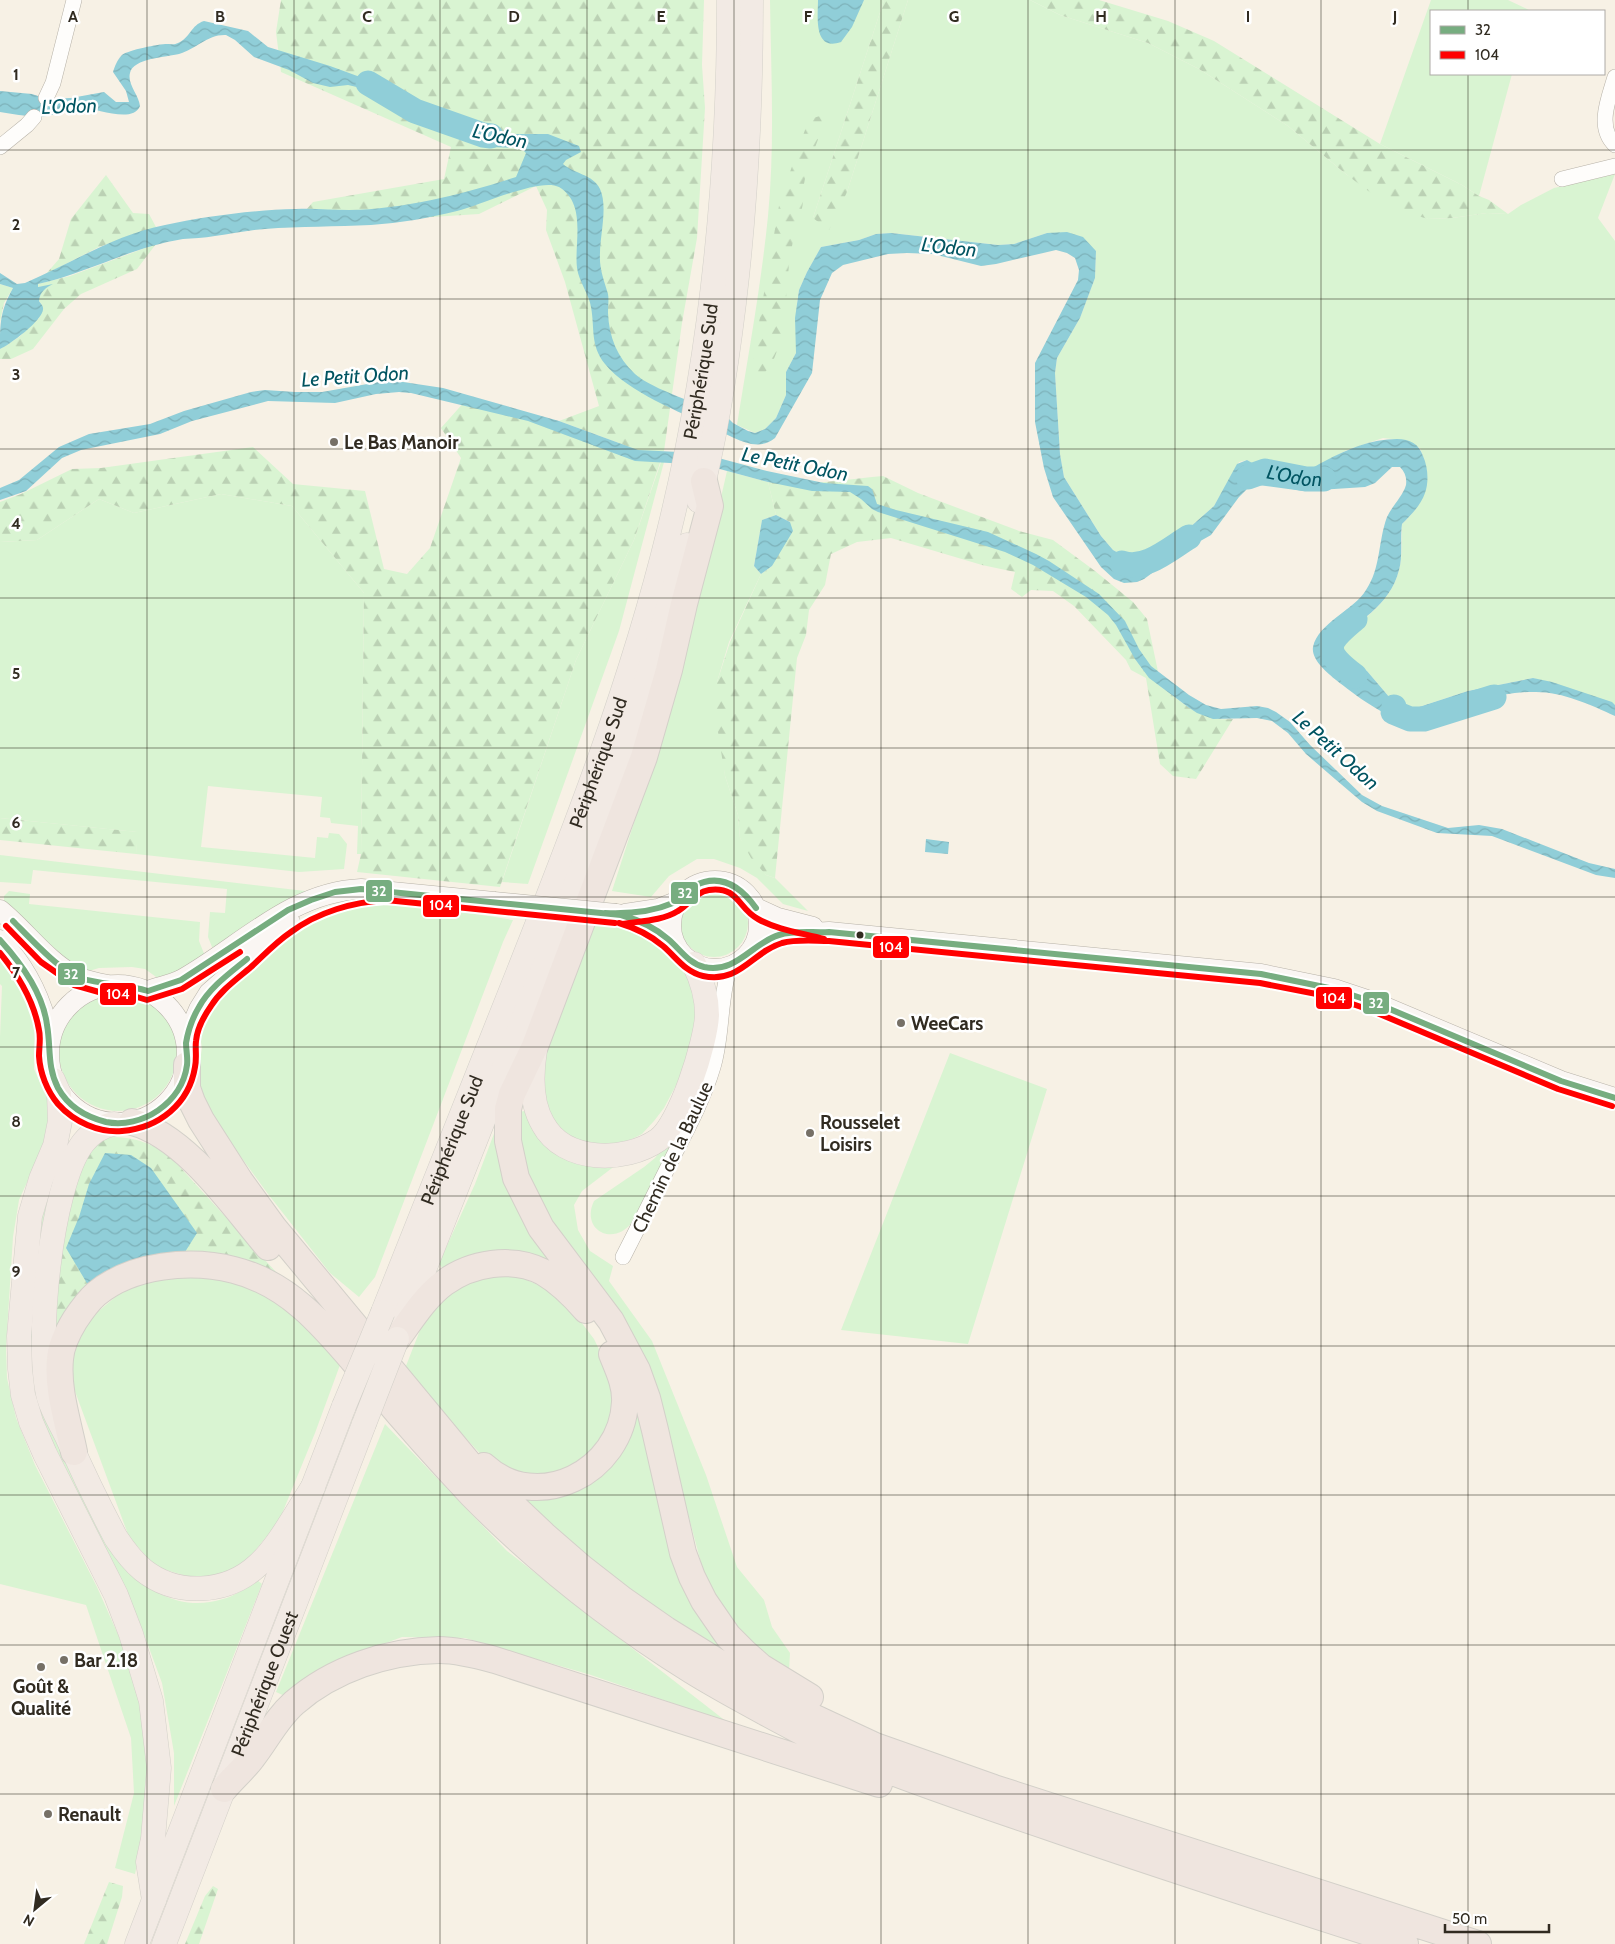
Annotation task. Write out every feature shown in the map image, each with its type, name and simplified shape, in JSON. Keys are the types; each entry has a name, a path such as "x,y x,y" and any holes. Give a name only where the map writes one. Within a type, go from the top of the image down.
{"highway":[{"name":"Périphérique Sud","path":"313,1487 571,840 613,721 667,541 704,360 718,252 729,82 729,0"},
{"name":"Périphérique Sud","path":"364,1424 596,831 636,716 704,481 727,365 745,194 750,81 751,0"},
{"path":"704,481 710,506 644,757 535,1046 512,1094 508,1109 508,1141 516,1178 541,1228 611,1321 637,1370 653,1422 683,1553 692,1577 716,1620 728,1636 761,1667 842,1714 994,1788"},
{"path":"535,1046 532,1086 536,1109 543,1125 553,1138 570,1148 588,1155 605,1157 627,1153 659,1140 679,1110 700,1055 704,1035 707,1015 706,998 701,978 694,964"},
{"path":"187,1053 187,1088 192,1102 201,1120 240,1181 274,1228 416,1402 471,1466 544,1536 623,1600 666,1630 787,1705 875,1746 994,1788 1478,1944"},
{"path":"54,1080 59,1094 60,1121 55,1146 41,1179 30,1216 19,1336 23,1395 31,1422 45,1454 116,1595 131,1634 151,1701 159,1768 154,1831 148,1862 154,1900"},
{"path":"313,1487 259,1565 239,1580 222,1586 185,1589 157,1578 143,1570 129,1556 116,1538 50,1401 45,1377 45,1301 62,1193 74,1159 83,1144 96,1131 123,1123 143,1125 174,1142 206,1174 290,1272 434,1455"},
{"path":"74,1452 60,1385 60,1359 66,1336 82,1309 97,1293 118,1281 141,1272 178,1264 215,1266 256,1276 274,1284 302,1305 434,1455 475,1498 572,1584 616,1618 693,1671 795,1728 851,1756 903,1777 1096,1843 1405,1944"},
{"path":"397,1339 432,1293 458,1274 476,1267 494,1264 528,1267 558,1282 585,1310 606,1340 612,1353 623,1382 625,1402 616,1439 605,1455 587,1472 547,1487 534,1487 508,1481 488,1469 416,1402"},
{"name":"Périphérique Ouest","path":"164,1944 364,1424"},
{"name":"Périphérique Ouest","path":"137,1944 313,1487"},
{"path":"224,1789 252,1757 278,1721 313,1688 360,1664 412,1652 440,1650 465,1653 495,1660 954,1809 1096,1843"}],"main road":[{"path":"148,991 178,981 214,960 296,905 318,896 349,889 619,914 639,919 654,927 694,964 712,968 730,966 742,960 751,950 757,937 759,922 756,908 747,894 733,885 718,881 702,882 687,890 676,902 671,916 671,932 676,946"},
{"path":"108,985 91,990 77,998 64,1009 55,1023 48,1053 54,1080 61,1094 78,1110 99,1121 123,1123 145,1118 157,1112 177,1092 199,1008 209,993 286,924 328,903 383,891"},
{"path":"619,914 658,908 676,902"},
{"path":"756,908 778,918 829,932"},
{"path":"0,910 20,927 47,955 68,972 108,985 128,985 148,991 162,1000 173,1011 181,1025 187,1053"},
{"path":"751,950 778,935 829,932 1261,974 1334,989 1373,1002 1561,1081 1614,1094"},
{"path":"0,940 21,967 37,994 50,1039"}],"street":[{"path":"46,98 53,83 74,0"},
{"path":"1615,77 1605,116 1606,130 1615,144"},
{"path":"0,147 34,117"},
{"path":"1562,178 1615,166"},
{"name":"Chemin de la Baulue","path":"623,1257 701,1101 719,1044 721,1002 730,966"}],"green space":[{"path":"281,0 704,0 702,65 705,108 697,238 682,323 664,451 642,451 662,457 634,540 576,660 500,887 357,872 361,854 364,593 292,506 221,494 134,513 99,499 37,540 0,542 0,502 72,469 101,468 253,447 293,484 365,491 384,569 407,574 430,548 461,458 441,428 466,400 627,446 559,421 599,406 565,282 546,230 547,210 536,186 479,214 292,226 313,202 444,179 451,147 281,72 276,32"},
{"path":"770,0 884,0 813,218 847,192 908,0 1030,0 1060,15 1148,43 1199,69 1288,126 1347,175 1428,219 1487,213 1508,214 1554,188 1615,174 1598,218 1615,241 1615,705 1533,678 1468,691 1413,709 1402,706 1390,698 1367,671 1345,661 1330,651 1329,644 1371,613 1395,583 1400,565 1402,524 1417,507 1425,489 1427,480 1426,470 1420,448 1392,439 1383,438 1347,450 1302,474 1288,476 1259,468 1247,460 1239,462 1214,506 1155,558 1139,559 1124,556 1113,550 1101,536 1064,477 1060,454 1055,373 1057,358 1080,318 1095,278 1096,251 1047,233 1014,244 998,245 891,233 876,234 859,240 821,247 799,290 796,353 786,372 786,395 776,418 765,429 755,433 737,425 762,268 768,216 772,108"},
{"path":"884,0 908,0 847,192 829,230 813,218"},
{"path":"1030,0 1099,0 1168,21 1214,41 1380,144 1462,185 1489,200 1508,214 1487,213 1428,219 1391,208 1347,175 1288,126 1199,69 1148,43 1060,15"},
{"path":"1431,0 1508,0 1529,10 1430,10 1430,75 1512,75 1479,196 1462,185 1380,144"},
{"path":"820,116 824,122 805,176 803,203 791,251 784,318 777,352 770,366 762,375 754,374 753,364 759,322 780,200 805,130 813,118"},
{"path":"106,175 133,213 149,214 156,227 99,247 46,274 59,259 71,219"},
{"path":"156,244 137,269 81,294 64,309 33,349 11,359 0,359 0,349 19,337 39,318 42,305 39,301 40,296 50,285 38,287 38,284 70,276"},
{"path":"0,284 13,288 4,303 0,322"},
{"path":"661,462 664,462 619,631 528,884 502,882 576,660 634,540"},
{"path":"727,471 768,482 776,515 762,520 754,566 761,574 729,642 717,682 725,776 738,815 740,838 766,875 775,878 808,911 783,904 757,878 740,868 714,859 697,859 669,876 651,897 612,891 679,683"},
{"path":"883,476 918,493 1019,531 1053,540 1133,602 1147,619 1161,686 1203,715 1212,718 1233,719 1196,779 1173,776 1160,764 1146,678 1131,670 1126,660 1074,606 1053,591 1031,590 1022,597 1011,589 1015,572 982,565 891,538 857,542 831,554 825,585 809,610 806,635 797,658 775,878 766,875 751,858 740,838 738,815 725,776 715,713 717,682 730,642 761,574 772,566 790,522 776,515 768,482 797,484"},
{"path":"221,494 292,506 364,593 361,854 357,854 358,826 331,823 330,818 320,817 322,797 208,786 201,847 315,858 317,837 328,838 329,833 339,834 347,844 344,869 299,872 136,854 137,832 0,818 0,542 37,540 99,499 134,513"},
{"path":"0,818 138,832 136,854 0,840"},
{"path":"0,855 305,891 308,896 216,949 212,947 208,937 210,912 225,913 227,889 33,870 31,884 0,882"},
{"path":"714,889 727,892 738,899 745,910 748,923 745,936 738,947 727,954 714,957 701,954 690,947 683,936 680,923 683,910 690,899 701,892"},
{"path":"9,891 30,894 29,904 200,922 199,941 205,956 178,974 159,979 145,969 132,967 99,968 89,971 72,964 4,903 4,896"},
{"path":"354,904 434,909 513,920 375,1277 359,1297 330,1273 268,1194 219,1127 196,1085 202,1048 198,1024 213,998 293,933 323,913"},
{"path":"595,922 631,925 660,943 693,984 697,999 695,1026 683,1072 664,1108 642,1134 618,1146 572,1141 549,1117 541,1078 543,1058"},
{"path":"0,958 24,996 35,1023 34,1069 50,1105 49,1126 44,1145 19,1200 13,1237 6,1347 7,1378 16,1418 35,1465 97,1587 124,1648 138,1695 148,1754 145,1824 135,1874 115,1868 134,1793 131,1738 86,1605 0,1584 0,1037 2,986 0,984"},
{"path":"118,993 141,997 160,1010 173,1029 177,1052 173,1075 160,1094 141,1107 118,1111 95,1107 76,1094 63,1075 59,1052 63,1029 76,1010 95,997"},
{"path":"950,1053 1047,1089 968,1344 841,1330"},
{"path":"523,1111 528,1112 616,1165 582,1191 574,1205 578,1230 590,1251 613,1266 609,1281 652,1341 706,1475 737,1567 764,1600 772,1627 790,1653 789,1671 750,1644 723,1613 704,1574 677,1473 529,1178 521,1148 520,1113"},
{"path":"498,1123 575,1281 453,1264 442,1268 439,1263 475,1184"},
{"path":"672,1136 674,1141 633,1221 625,1229 617,1233 601,1232 595,1227 592,1220 591,1211 594,1201 655,1158"},
{"path":"114,1137 143,1142 169,1155 276,1272 243,1260 141,1261 53,1343 53,1292 71,1183 96,1141"},
{"path":"64,1165 46,1404 127,1571 160,1594 183,1602 209,1602 227,1598 257,1580 262,1584 174,1806 174,1753 162,1683 138,1618 38,1417 26,1357 34,1239 53,1172"},
{"path":"493,1273 522,1278 550,1290 572,1310 594,1339 609,1370 614,1394 606,1431 583,1464 532,1480 486,1460 404,1371 422,1325 442,1298 470,1279"},
{"path":"165,1277 239,1282 283,1304 328,1347 340,1365 279,1521 242,1567 200,1580 156,1567 129,1537 73,1386 73,1357 87,1321 127,1287"},
{"path":"616,1343 680,1557 781,1687 627,1590 506,1488 611,1458"},
{"path":"385,1424 507,1551 727,1722 591,1675 465,1638 402,1637 346,1658 287,1697 276,1692"},
{"path":"109,1882 123,1886 122,1897 107,1944 84,1944"},
{"path":"213,1886 218,1889 199,1944 185,1944 205,1896"}],"water":[{"path":"818,0 864,0 852,27 841,42 832,44 826,42 821,37 818,23"},
{"path":"204,21 248,31 268,47 371,81 383,88 397,103 413,112 487,134 548,134 579,146 581,152 566,160 563,164 593,180 600,189 604,212 600,264 608,294 610,330 615,346 623,361 635,374 653,386 725,415 733,423 755,433 765,429 776,418 786,395 786,372 796,353 795,318 799,290 821,247 859,240 876,234 891,233 998,245 1014,244 1047,233 1067,232 1083,237 1096,251 1095,278 1080,318 1057,358 1055,373 1060,454 1064,477 1101,536 1113,550 1124,556 1139,559 1155,558 1214,506 1237,464 1247,460 1273,473 1290,476 1304,472 1342,452 1369,443 1387,439 1410,441 1419,448 1425,460 1427,484 1421,502 1402,524 1400,565 1395,583 1371,613 1329,644 1330,651 1345,661 1367,671 1390,698 1402,706 1413,709 1468,691 1533,678 1552,682 1612,702 1615,705 1615,716 1556,694 1524,692 1486,699 1415,721 1406,721 1395,718 1363,700 1321,666 1313,652 1316,638 1360,597 1371,582 1377,564 1387,517 1406,485 1405,475 1400,467 1392,467 1375,483 1365,487 1303,491 1258,485 1248,488 1239,497 1211,535 1181,552 1144,579 1137,582 1124,583 1114,579 1101,567 1053,497 1044,468 1035,422 1035,363 1078,280 1079,270 1075,258 1067,253 1056,250 981,266 933,254 907,253 888,254 843,265 832,273 820,300 812,373 775,438 760,444 752,444 735,439 670,408 627,384 605,364 597,350 590,302 577,268 577,224 573,203 568,194 559,187 550,185 524,189 457,211 414,220 371,225 291,227 259,230 183,239 146,248 38,284 38,287 53,284 40,295 39,301 43,307 42,313 26,331 0,349 2,318 5,304 13,288 0,284 0,273 17,284 25,283 128,235 181,222 263,211 303,209 349,210 391,207 455,195 516,177 526,153 521,148 491,147 479,144 430,124 414,120 399,113 361,88 348,85 330,87 313,83 289,70 254,57 235,40 226,35 208,39 179,54 144,61 132,68 130,81 140,106 130,114 114,114 82,108 41,116 24,116 0,112 0,91 32,94 47,99 71,98 104,92 116,102 129,102 126,91 113,72 117,61 122,55 130,51 163,44 177,44 196,25"},
{"path":"390,380 443,388 559,421 638,450 700,453 767,471 824,483 868,486 872,489 877,504 988,532 1049,561 1099,594 1125,621 1139,649 1151,666 1189,695 1206,705 1221,709 1257,706 1276,712 1290,722 1310,745 1362,795 1382,806 1448,828 1479,825 1502,829 1589,863 1615,869 1615,878 1596,875 1492,836 1437,833 1377,811 1362,802 1335,779 1306,754 1288,733 1272,721 1257,718 1213,719 1197,713 1188,707 1149,678 1135,659 1116,625 1108,615 1086,597 1033,565 1005,552 878,512 850,492 812,491 768,482 705,465 635,461 528,421 411,393 399,392 376,394 335,403 268,401 192,421 160,434 81,450 62,458 26,491 0,500 0,488 19,480 59,447 89,434 150,424 184,411 251,392 265,390 322,392"},
{"path":"776,515 790,522 793,531 772,566 761,574 754,566 762,520"},
{"path":"926,839 949,842 948,854 925,852"},
{"path":"105,1153 131,1155 151,1168 197,1233 185,1252 88,1285 66,1248 79,1217 89,1184"}],"waterway":[{"name":"L'Odon","path":"368,83 415,111 483,135 491,136"},
{"name":"L'Odon","path":"1248,477 1265,471 1306,479 1324,479"},
{"name":"L'Odon","path":"1122,563 1139,564 1157,558 1189,537"},
{"name":"L'Odon","path":"1355,619 1333,641 1331,648 1337,660 1355,676"},
{"name":"L'Odon","path":"1394,707 1393,712 1410,719 1424,719 1494,697"}],"transit line":[{"name":"32","path":"605,913 640,912 665,906 676,901 694,886 713,881 722,881 737,888 756,908"},
{"name":"32","path":"148,991 181,980 288,910 335,892 361,889 621,915 652,927 689,959 704,967 715,968 735,962 760,944 785,933 829,932 1261,974 1334,989 1373,1002 1561,1081 1615,1098"},
{"name":"104","path":"622,924 665,917 682,908 700,893 709,890 719,890 726,891 732,895 751,915 766,923 782,929 824,939"},
{"name":"104","path":"0,953 19,979 37,1019 40,1033 39,1056 41,1069 47,1088 54,1099 64,1110 87,1125 105,1130 122,1131 148,1125 170,1112 179,1103 192,1080 196,1064 196,1041 199,1027 215,1000 280,940 301,925 324,914 361,903 386,900 615,923"},
{"name":"32","path":"13,921 45,953 72,974 80,978 148,991"},
{"name":"104","path":"619,923 653,938 681,964 703,976 716,977 727,975 745,966 772,947 782,943 806,940 1260,983 1332,997 1370,1010 1558,1089 1612,1106"},
{"name":"104","path":"6,926 41,962 74,985 106,994 127,994 147,1000 182,989 240,952"},
{"name":"32","path":"0,940 16,958 30,979 41,1001 47,1025 52,1072 58,1088 78,1110 106,1122 120,1123 146,1117 169,1102 184,1079 187,1065 186,1043 197,1011 215,987 247,959"}],"place":[{"name":"Le Bas Manoir","path":"334,442"},
{"name":"WeeCars","path":"901,1023"},
{"name":"Rousselet Loisirs","path":"810,1133"},
{"name":"Bar 2.18","path":"64,1660"},
{"name":"Goût & Qualité","path":"41,1667"},
{"name":"Renault","path":"48,1814"}],"water label":[{"name":"Le Petit Odon","path":"355,376"},
{"name":"Le Petit Odon","path":"795,464"},
{"name":"Le Petit Odon","path":"1336,750"}]}
